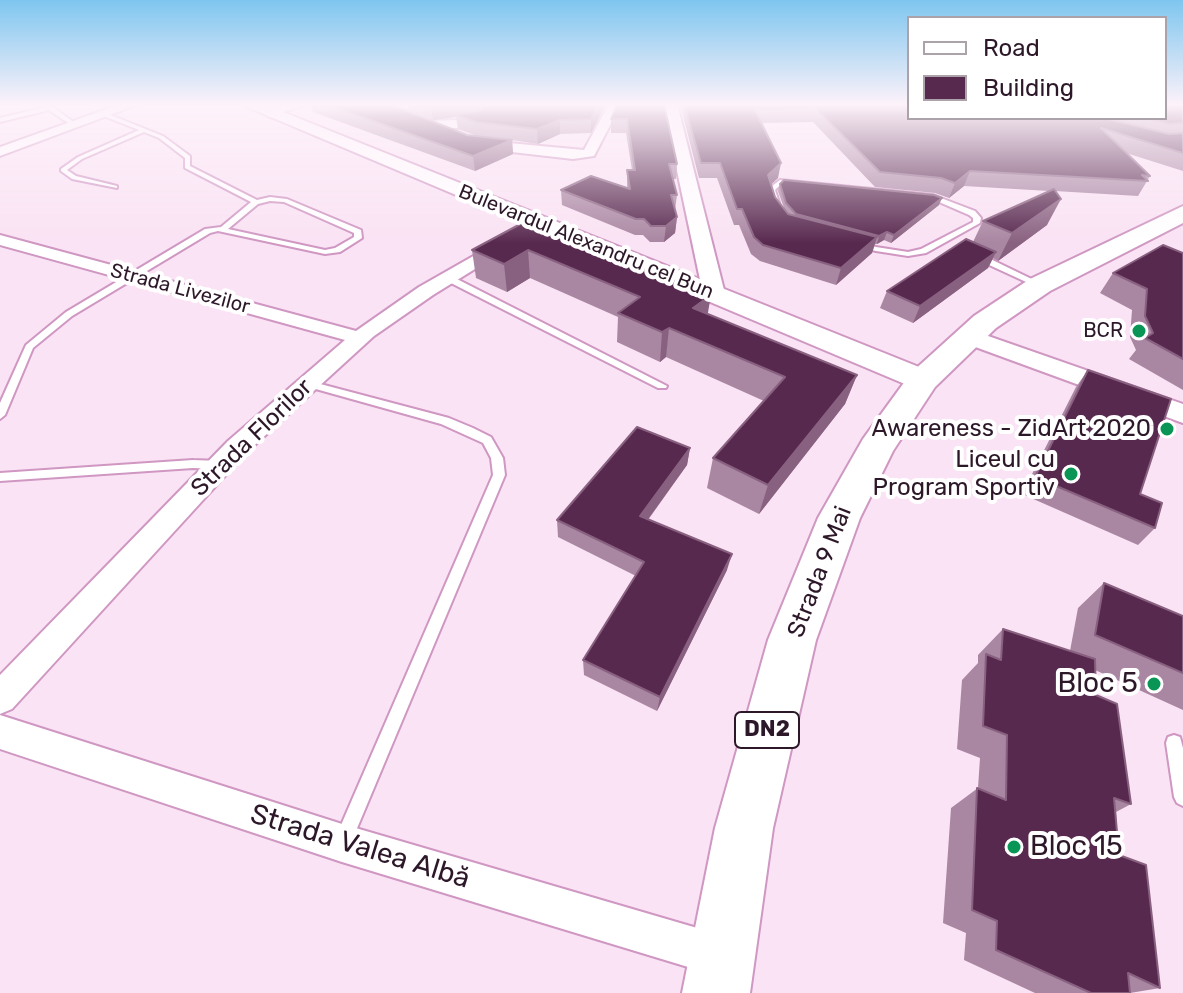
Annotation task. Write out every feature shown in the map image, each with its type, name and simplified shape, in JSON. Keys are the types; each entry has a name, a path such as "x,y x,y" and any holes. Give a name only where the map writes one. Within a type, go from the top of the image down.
{"main road":[{"name":"Bulevardul Alexandru cel Bun","path":"360,150 923,380"},
{"name":"Strada 9 Mai","path":"718,975 744,828 792,640 815,575 852,492 887,431 923,380 968,336 1040,285 1181,216"}],"street":[{"path":"524,150 573,155 590,150"},
{"path":"681,150 714,294"},
{"name":"Strada Florilor","path":"0,698 220,465 360,338 448,278 542,225"},
{"name":"Strada Livezilor","path":"0,240 360,338"},
{"path":"968,336 1183,414"},
{"name":"Strada Valea Albă","path":"0,732 342,843 718,975"}],"lane":[{"path":"99,150 69,164 63,170 66,176 115,187"},
{"path":"0,415 29,347 69,314 208,231 222,230 325,252 337,250 358,238 358,232 285,200 256,202 187,167 188,157 181,150"},
{"path":"945,242 976,223 977,218 948,202 916,194 794,182 780,182 771,189 784,219 805,232 908,254 945,242 957,247"},
{"path":"222,230 256,202"},
{"path":"968,253 1040,285"},
{"path":"448,278 662,386"},
{"path":"309,384 445,421 469,431 487,440 497,458 499,475 342,843"},
{"path":"0,477 193,464 220,465"},
{"path":"1174,743 1183,797"}],"building":[{"path":"457,150 487,150 473,156"},
{"path":"632,150 674,150 677,164 669,164 677,195 671,195 677,217 666,226 651,226 644,219 636,219 561,190 591,176 630,189 627,170 635,170"},
{"path":"697,150 775,150 781,163 768,175 775,197 788,214 877,237 841,268 763,245 754,237 742,209 737,209 720,163 701,163"},
{"path":"858,150 1124,150 1150,176 1142,175 1148,181 970,171 955,183 941,178 880,172"},
{"path":"784,180 942,198 894,235 887,232 879,236 796,214 786,203 780,184"},
{"path":"1054,189 1061,199 1012,233 983,221"},
{"path":"526,221 711,295 693,308 857,375 768,485 713,458 785,377 669,328 662,332 618,313 640,297 528,250 504,264 472,250"},
{"path":"966,239 996,252 920,306 887,291"},
{"path":"1163,245 1183,253 1183,359 1145,338 1153,333 1145,316 1147,289 1113,273"},
{"path":"1088,370 1171,399 1140,494 1162,503 1155,528 1035,477"},
{"path":"637,427 690,448 640,516 732,554 660,697 583,660 644,562 557,520"},
{"path":"1104,583 1183,616 1183,673 1095,635"},
{"name":"Bloc 15","path":"1003,629 1095,659 1096,695 1117,704 1131,804 1114,798 1119,855 1146,865 1160,988 1128,973 1130,993 1091,993 996,950 997,921 972,910 977,788 1006,800 1007,735 983,726 986,654 1001,660"}],"place":[{"name":"BCR","path":"1139,331"},
{"name":"Awareness - ZidArt 2020","path":"1167,429"},
{"name":"Liceul cu Program Sportiv","path":"1071,474"},
{"name":"Bloc 5","path":"1154,684"},
{"name":"Bloc 15","path":"1014,847"}]}
